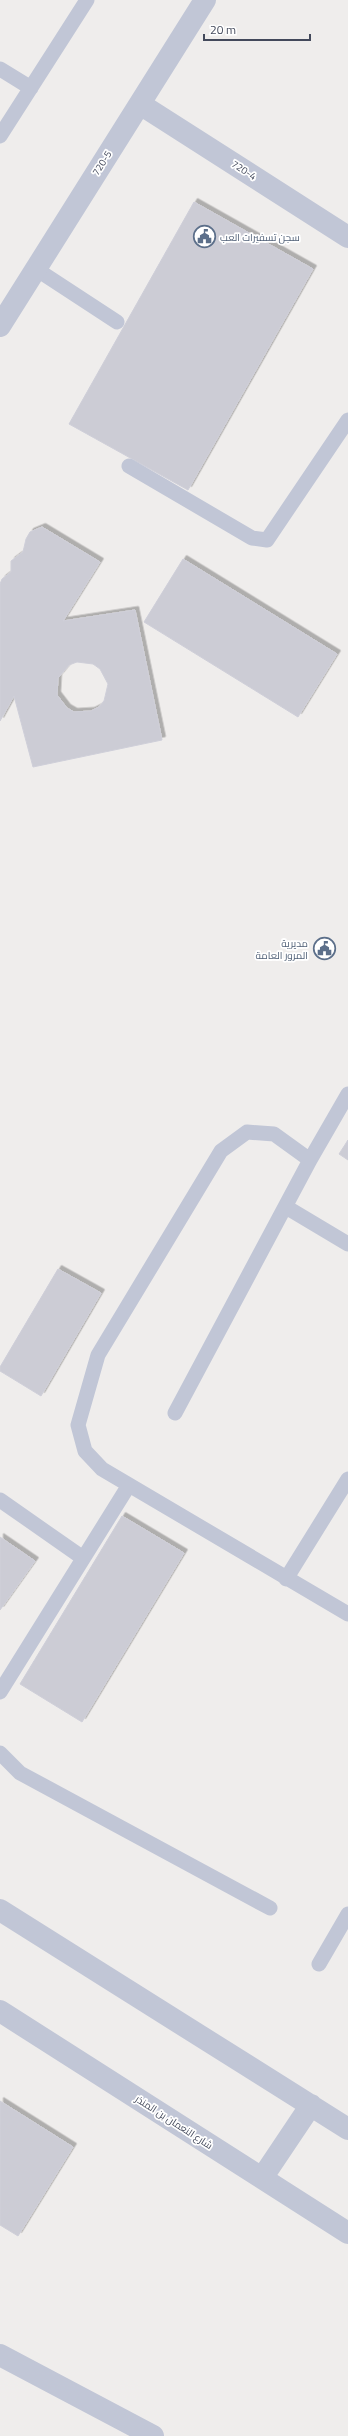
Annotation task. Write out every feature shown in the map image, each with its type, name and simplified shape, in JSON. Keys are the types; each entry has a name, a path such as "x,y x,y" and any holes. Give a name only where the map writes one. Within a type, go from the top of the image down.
{"street":[{"name":"720-5","path":"0,326 204,0"},
{"name":"720-4","path":"140,104 348,237"},
{"path":"0,1910 348,2129"},
{"name":"شارع النعمان بن المنذر","path":"0,2011 348,2233"},
{"path":"262,2178 311,2105"},
{"path":"0,2356 153,2436"}],"lane":[{"path":"0,136 87,0"},
{"path":"0,68 31,88"},
{"path":"36,269 116,322"},
{"path":"129,466 252,538 267,540 348,420"},
{"path":"175,1413 310,1160 348,1094"},
{"path":"310,1160 274,1134 247,1132 221,1151 98,1355 78,1425 85,1451 102,1468 286,1579 348,1614"},
{"path":"286,1207 348,1244"},
{"path":"286,1579 348,1479"},
{"path":"0,1692 129,1485"},
{"path":"0,1500 84,1558"},
{"path":"0,1753 20,1773 270,1908"},
{"path":"319,1964 348,1914"}],"building":[{"path":"194,202 313,269 188,490 69,424"},
{"path":"42,527 100,562 63,621 135,610 162,740 33,767 14,696 0,721 0,584 2,579 11,572 11,561 23,552 26,539 30,532","holes":["77,662 93,664 100,669 108,684 104,701 99,707 91,711 74,712 67,708 57,695 58,678 69,665"]},
{"path":"183,559 337,654 298,717 144,622"},
{"path":"348,1140 348,1160 339,1154"},
{"path":"58,1269 101,1293 41,1396 0,1371 0,1367"},
{"path":"122,1516 184,1553 82,1722 20,1684"},
{"path":"0,1537 35,1561 0,1610"},
{"path":"0,2101 73,2147 18,2236 0,2225"}],"place":[{"name":"سجن تسفيرات العب","path":"205,237"},
{"name":"مديرية المرور العامة","path":"324,949"}]}
